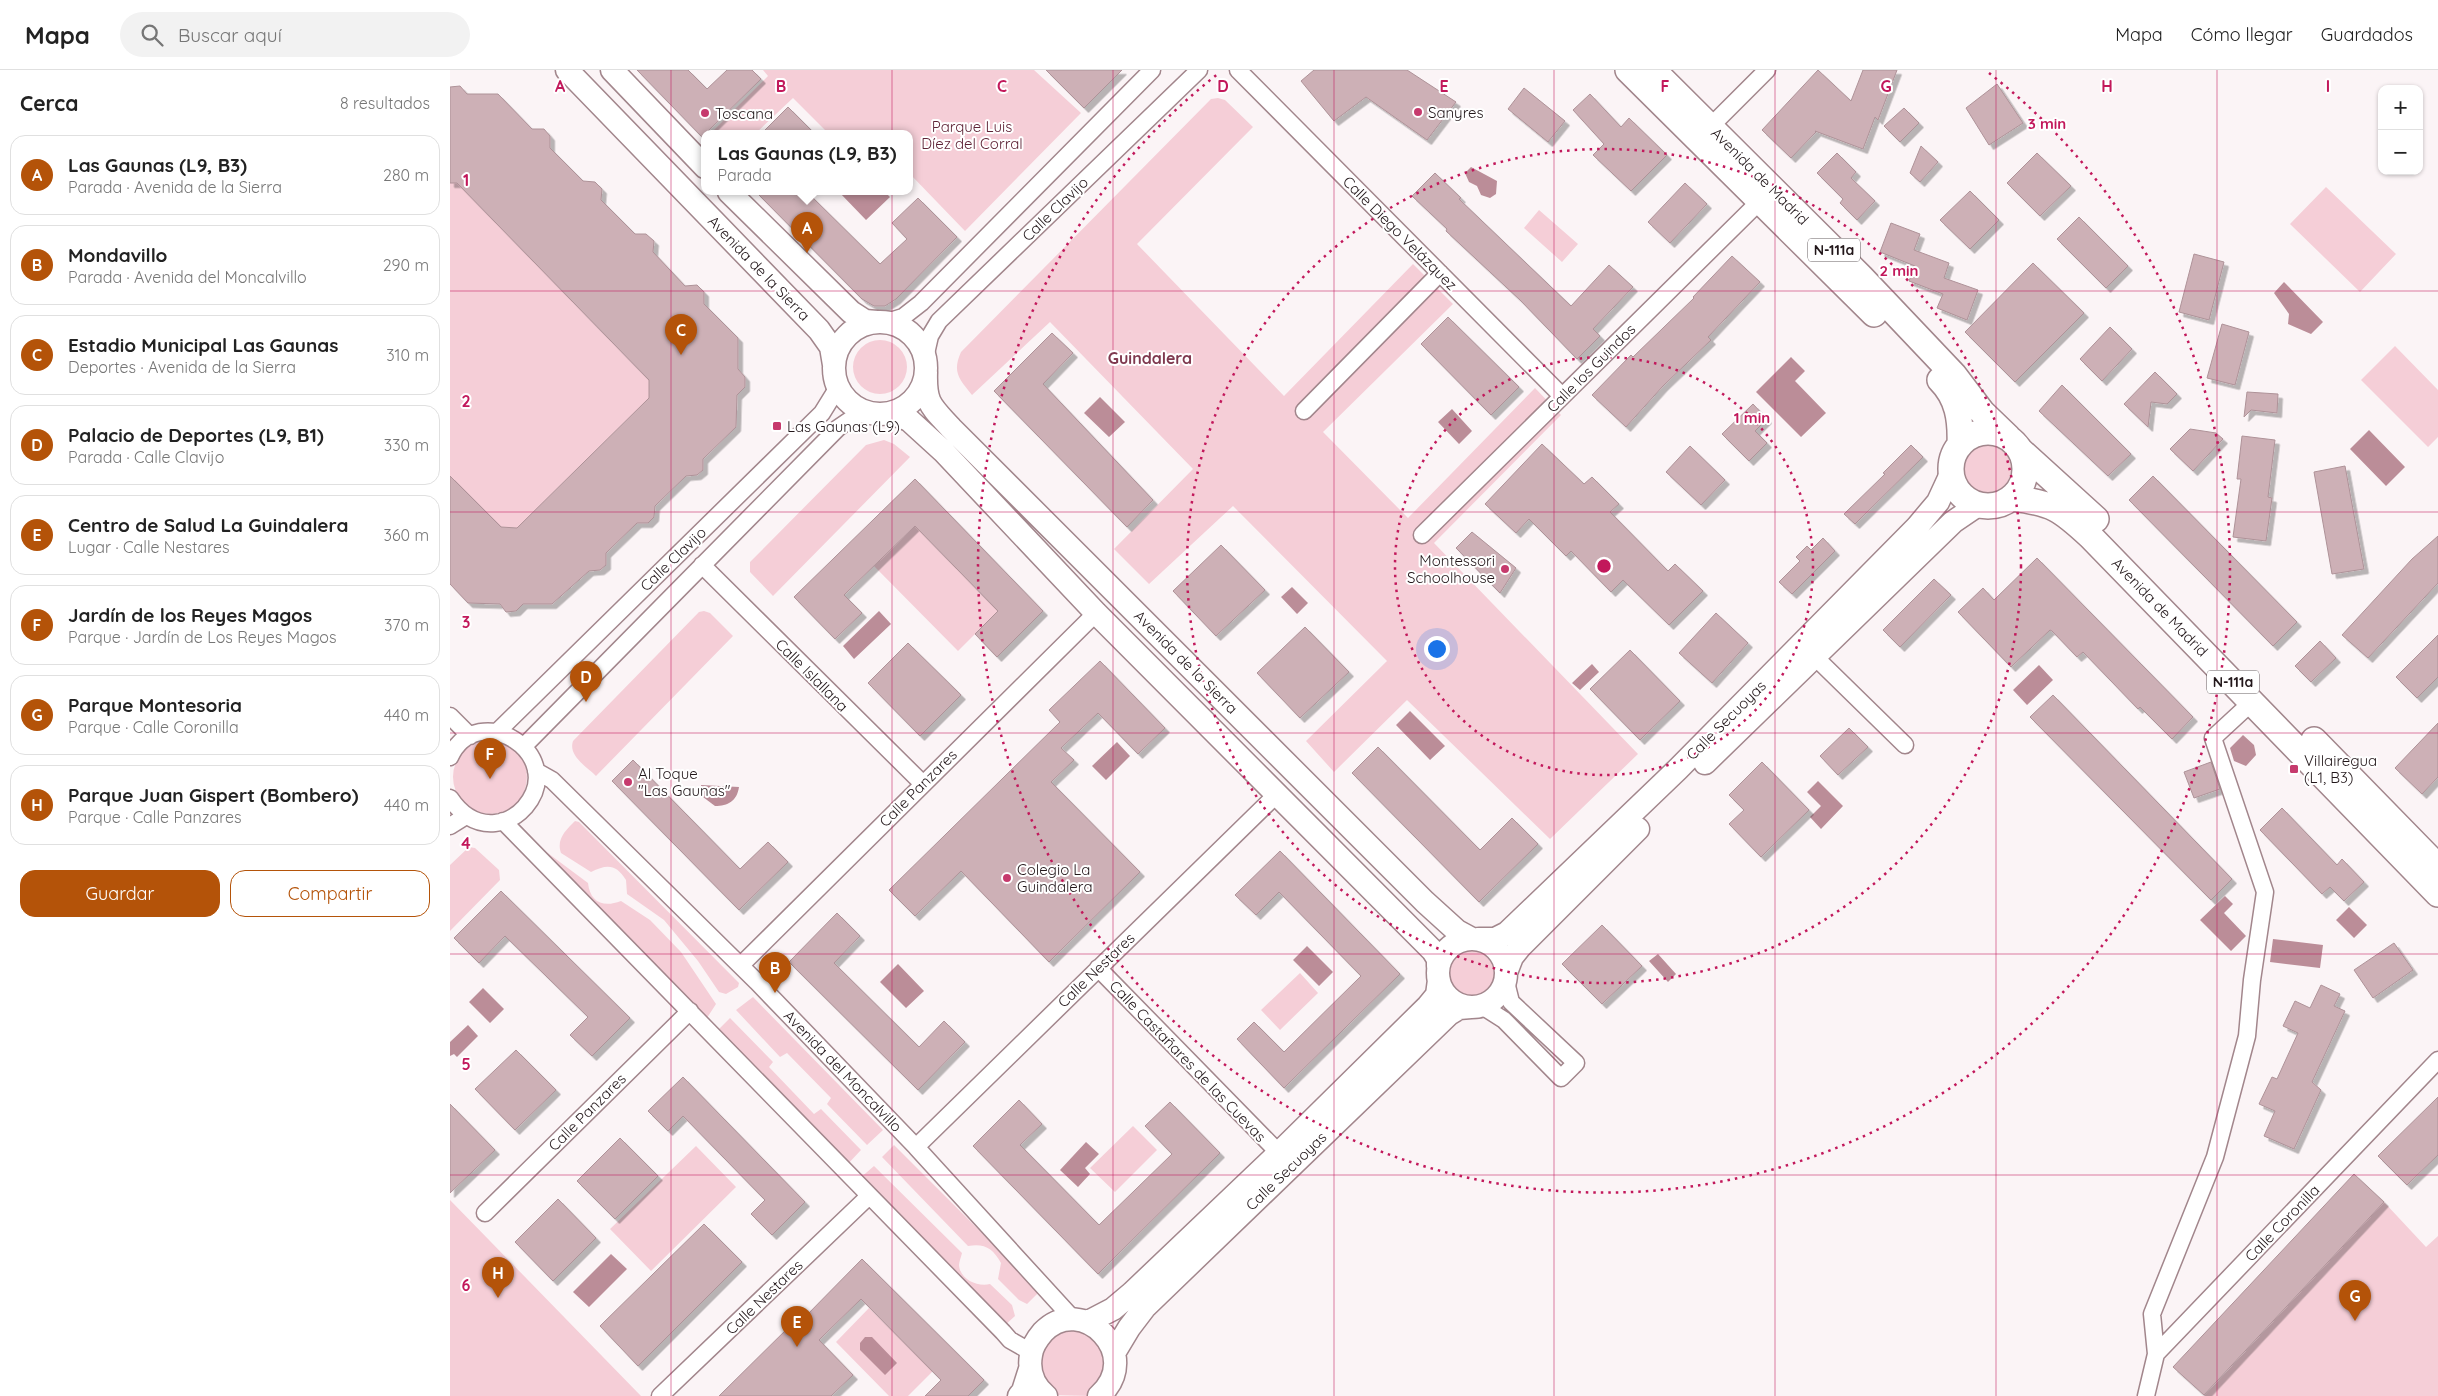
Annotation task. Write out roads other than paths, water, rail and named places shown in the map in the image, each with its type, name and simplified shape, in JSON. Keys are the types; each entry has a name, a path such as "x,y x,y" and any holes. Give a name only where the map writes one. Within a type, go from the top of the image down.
{"main road":[{"name":"Avenida de la Sierra","path":"567,70 819,330 831,347 834,372"},
{"path":"612,70 701,164"},
{"name":"Avenida de Madrid","path":"1628,70 1947,387 1957,407 1961,426 1960,445"},
{"name":"Avenida de Madrid","path":"1653,70 1862,277 1941,361 1982,412 2100,523 2438,867"},
{"path":"732,195 851,312 861,319 882,322 900,326 912,334 920,345 926,365 923,386 916,398 905,408 882,414 860,410 848,402 840,391 834,372 837,352 843,340 864,325 882,322"},
{"name":"Avenida de la Sierra","path":"926,365 927,398 951,428 1424,902 1457,931 1474,939"},
{"name":"Avenida de la Sierra","path":"882,414 909,420 943,451 1096,612 1433,951 1438,973"},
{"path":"1960,445 1968,438 1988,432 2014,444 2025,463 2025,476 2020,488 2012,498"},
{"name":"N-111a","path":"1951,474 1951,464 1960,445"},
{"path":"1951,474 1960,494 1978,505"},
{"name":"Calle Secuoyas","path":"1474,939 1495,939 1507,933 1678,769 1917,527 1938,502 1951,474"},
{"name":"Avenida de Madrid","path":"2012,498 2041,502 2066,514 2438,894"},
{"name":"N-111a","path":"1978,505 2002,504 2012,498"},
{"name":"Calle Secuoyas","path":"1506,976 1512,957 1520,947 1814,656 1953,522 1978,505"},
{"path":"1474,939 1489,942 1498,950 1504,959 1506,976 1500,992 1492,1001 1476,1007 1460,1005 1450,999 1443,990 1438,973 1450,946 1459,941 1474,939"},
{"name":"Calle Secuoyas","path":"1031,1360 1037,1338 1047,1328 1060,1322 1081,1321 1113,1309 1132,1293 1279,1153 1428,1006 1437,995 1438,973"},
{"name":"Calle Secuoyas","path":"1114,1353 1129,1328 1145,1307 1449,1014 1459,1008 1476,1007"},
{"path":"1081,1321 1100,1330 1109,1340 1114,1353 1115,1366 1112,1378 1106,1390 1099,1396"},
{"path":"1019,1396 1023,1391 1031,1360"},
{"path":"1031,1360 1034,1381 1046,1396"}],"street":[{"name":"Calle Clavijo","path":"882,322 903,317 921,304 1152,70"},
{"name":"Calle Clavijo","path":"926,365 930,336 939,321 1199,70"},
{"name":"Calle Diego Velázquez","path":"1238,70 1562,396"},
{"path":"1710,126 1767,70"},
{"name":"Calle los Guindos","path":"1422,535 1760,201"},
{"path":"1304,411 1440,273"},
{"name":"Calle Clavijo","path":"497,732 822,413 835,392 834,372"},
{"name":"Calle Clavijo","path":"524,746 838,428 858,415 882,414"},
{"name":"Calle Islallana","path":"702,566 923,784"},
{"name":"Calle Panzares","path":"741,964 1096,612"},
{"path":"1814,656 1905,745"},
{"path":"2146,1396 2156,1354 2152,1314 2215,1157 2247,1036 2265,892 2213,738 2252,702"},
{"path":"450,716 470,736"},
{"path":"450,757 460,743 470,736 479,733 497,732 516,739 524,746 532,758 536,772 536,782 528,802 513,817 503,821 484,822 466,816 450,798"},
{"name":"Avenida del Moncalvillo","path":"536,772 552,780 741,964 1081,1321"},
{"name":"Calle Nestares","path":"916,1147 1277,794"},
{"path":"450,826 466,816"},
{"path":"503,821 690,1011 868,1197 1031,1360"},
{"name":"Calle Castañares de las Cuevas","path":"1098,968 1279,1153"},
{"path":"1476,1007 1498,1016 1561,1078 1576,1063 1511,1002 1506,976"},
{"name":"Calle Panzares","path":"484,1213 690,1011"},
{"name":"Calle Coronilla","path":"2156,1354 2438,1060"},
{"name":"Calle Nestares","path":"660,1396 868,1197"}],"place":[{"name":"Sanyres","path":"1418,112"},
{"name":"Toscana","path":"705,113"},
{"name":"Las Gaunas (L9, B3)","path":"807,253"},
{"name":"Estadio Municipal Las Gaunas","path":"681,355"},
{"name":"Las Gaunas (L9)","path":"777,426"},
{"name":"Montessori Schoolhouse","path":"1505,569"},
{"name":"Palacio de Deportes (L9, B1)","path":"586,702"},
{"name":"Villairegua (L1, B3)","path":"2294,769"},
{"name":"Jardín de los Reyes Magos","path":"490,779"},
{"name":"Al Toque \"Las Gaunas\"","path":"628,782"},
{"name":"Colegio La Guindalera","path":"1007,878"},
{"name":"Mondavillo","path":"775,993"},
{"name":"Parque Juan Gispert (Bombero)","path":"498,1298"},
{"name":"Parque Montesoria","path":"2355,1321"},
{"name":"Centro de Salud La Guindalera","path":"797,1347"}],"district":[{"name":"Guindalera","path":"1150,358"}],"park label":[{"name":"Parque Luis Díez del Corral","path":"972,134"}]}
